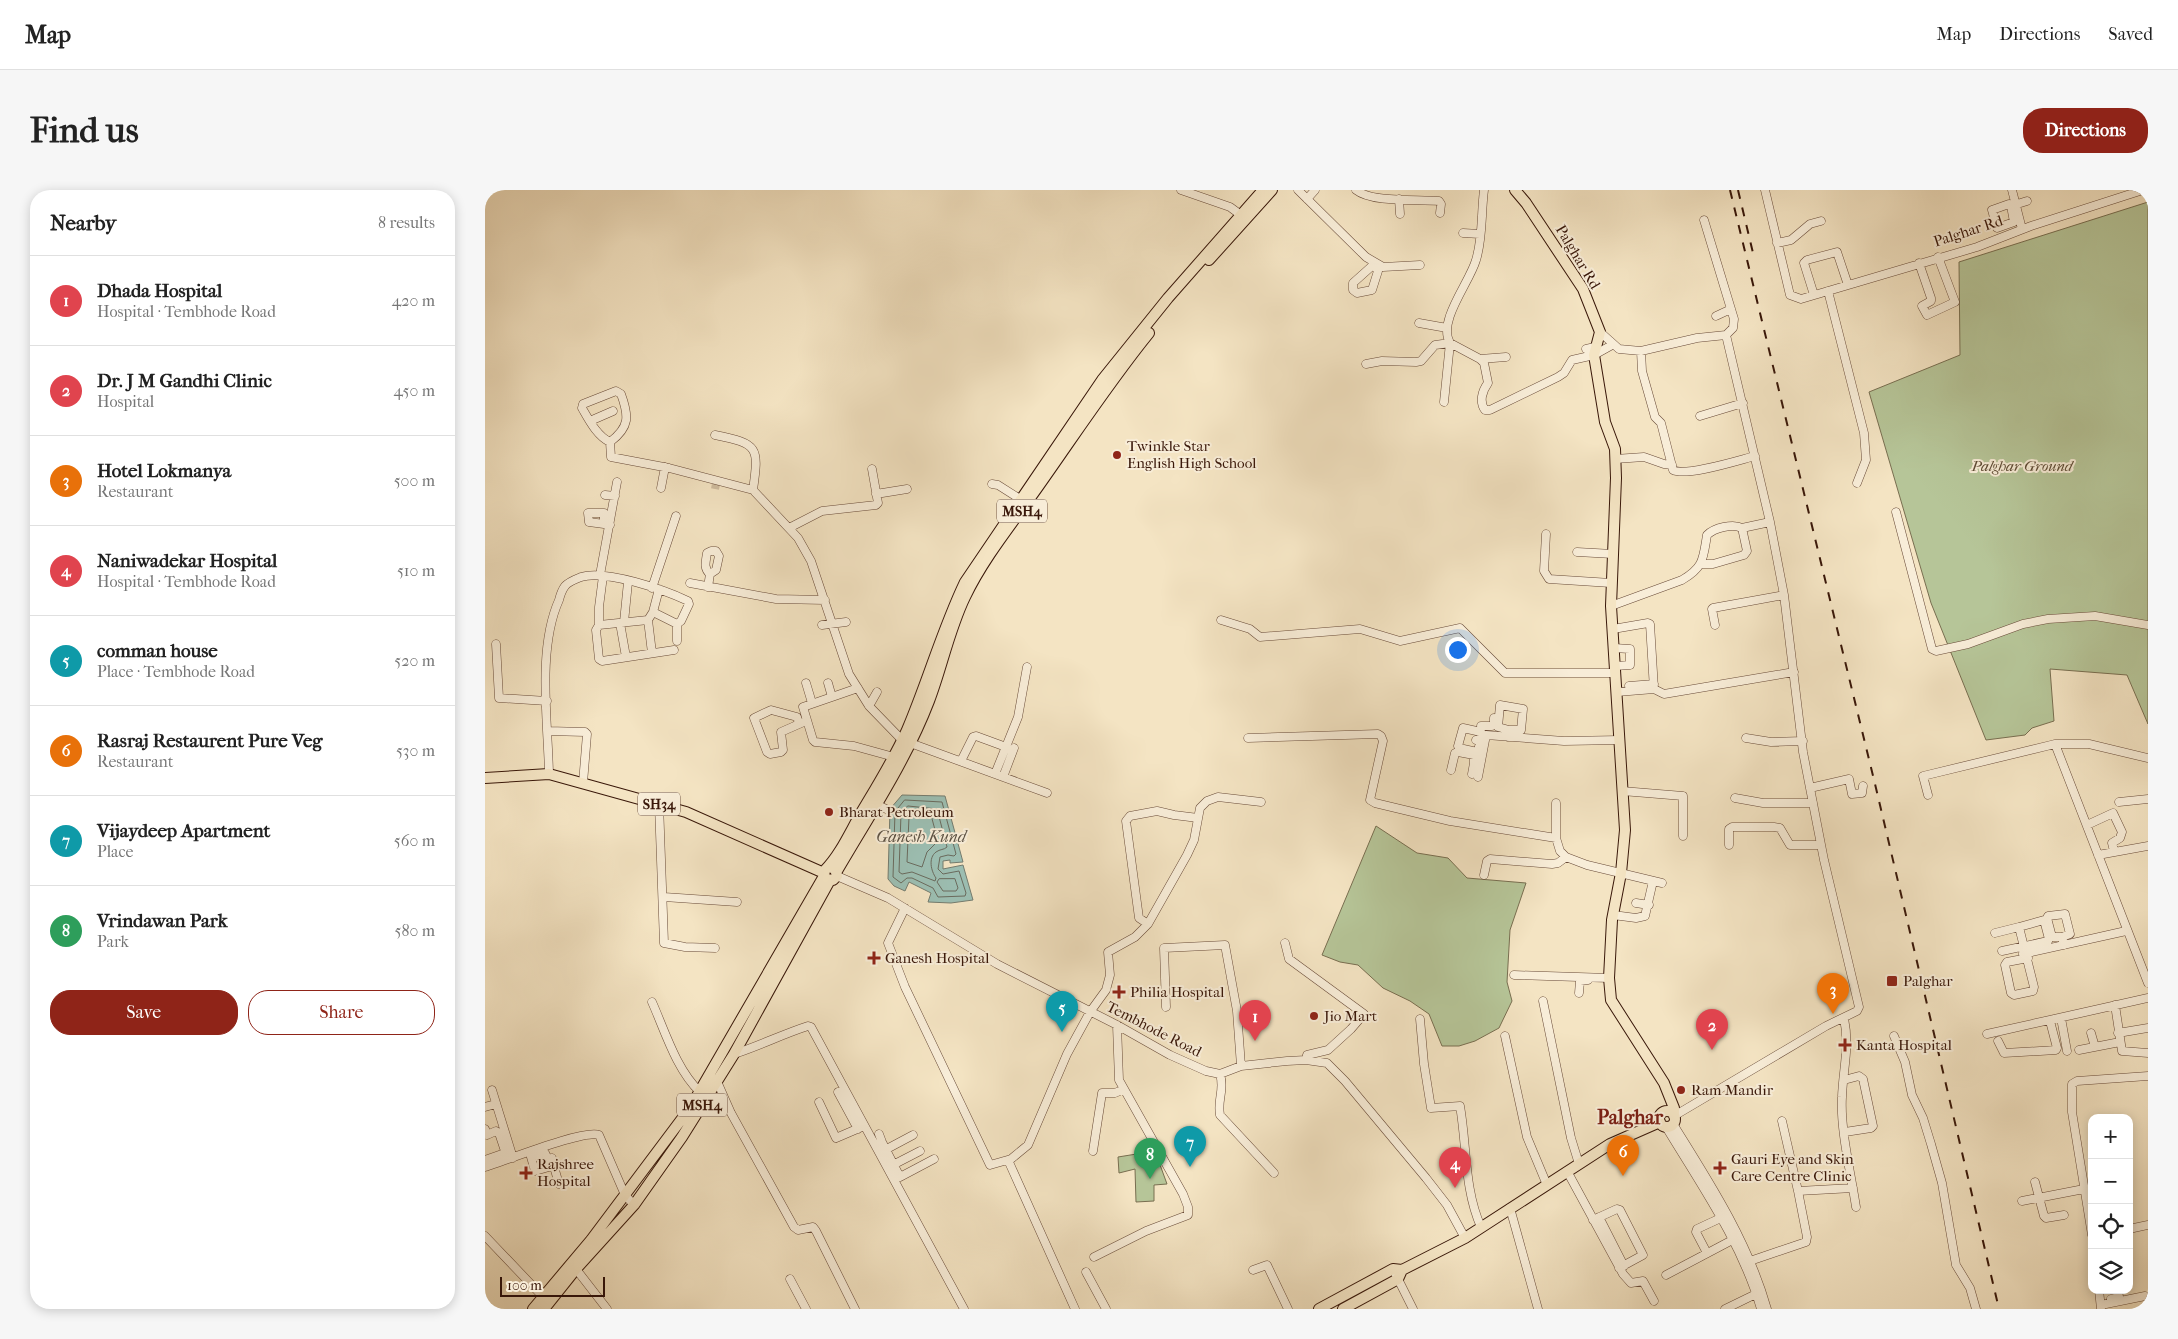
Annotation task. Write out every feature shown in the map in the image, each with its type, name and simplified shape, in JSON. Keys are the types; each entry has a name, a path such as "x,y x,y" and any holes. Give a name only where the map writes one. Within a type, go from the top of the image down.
{"main road":[{"name":"MSH4","path":"533,1309 545,1303 634,1205 682,1137 714,1076 830,874 877,804 906,741 929,700 954,622 965,597 981,570 1036,483 1078,423 1263,190"},
{"name":"MSH4","path":"1243,217 1272,190"},
{"name":"Palghar Rd","path":"1515,190 1527,203 1583,290 1600,332"},
{"path":"1319,1309 1397,1273 1465,1238 1610,1144 1668,1122 1674,1108 1664,1083 1611,1000 1609,979 1613,915 1621,873 1625,830 1611,606 1615,449 1605,422 1592,350 1600,332"},
{"name":"MSH4","path":"545,1303 691,1108 700,1092 734,1054 893,757 906,741 906,732 934,662 949,614 965,582 1020,499 1036,483"},
{"name":"SH34","path":"485,778 549,774 659,804 686,812 830,874"},
{"path":"1343,1309 1397,1273"}],"street":[{"path":"1181,190 1230,207 1243,217"},
{"path":"1298,190 1377,267 1420,265"},
{"path":"1307,198 1315,190"},
{"path":"1355,190 1362,196 1395,196 1439,201 1441,213"},
{"path":"1444,402 1450,343 1447,328 1451,314 1476,260 1484,190"},
{"path":"1765,190 1777,243 1791,240 1810,224 1821,221"},
{"path":"2012,190 2013,205 2022,229"},
{"name":"Palghar Rd","path":"1777,243 1790,295 1801,299 1977,247 2022,229 2143,190"},
{"path":"1395,196 1400,214"},
{"path":"2013,205 2027,201"},
{"path":"1366,364 1382,361 1421,361 1435,345 1450,343 1484,363 1488,377 1482,392 1483,408 1490,410 1558,377 1564,373 1572,360 1592,350 1612,345 1619,349 1641,351 1697,338 1726,335 1733,328 1735,322 1704,220"},
{"path":"1463,233 1480,234"},
{"path":"1814,295 1804,263 1807,260 1837,252 1848,285"},
{"path":"1919,263 1931,298 1931,301 1922,306 1927,315 1955,302 1938,257"},
{"path":"1828,291 1864,433 1866,460 1857,483"},
{"path":"1715,316 1731,309"},
{"path":"1419,323 1447,328"},
{"name":"Palghar Rd","path":"1600,332 1612,345"},
{"path":"1726,335 1770,522 1784,595 1810,788 1821,845 1859,1002 1857,1011 1668,1122 1736,1238 1767,1309"},
{"path":"1641,351 1642,371 1655,417 1661,423 1673,470 1677,472 1703,469 1755,456"},
{"path":"1480,359 1506,357"},
{"path":"616,391 621,394 627,409 625,428 622,433 610,442 605,440 582,408 583,404 616,391"},
{"path":"1701,416 1743,403"},
{"path":"590,421 613,411"},
{"path":"715,435 738,440 751,446 756,452 757,462 753,490"},
{"path":"610,442 611,457 665,467 716,482 753,490 789,528 811,561 849,674 869,706 906,741 1047,793"},
{"path":"1615,459 1643,457 1672,465"},
{"path":"661,488 665,467"},
{"path":"789,528 822,511 876,505 878,502 871,469"},
{"path":"617,482 606,527 601,575 599,625 596,630 599,659 602,661 673,650"},
{"path":"992,484 998,485 1020,499"},
{"path":"876,494 907,489"},
{"path":"605,495 615,496"},
{"path":"1897,512 1932,649 1937,651 1968,644 2023,624 2047,619 2095,616 2148,625"},
{"path":"652,653 647,620 653,612 656,588 676,516"},
{"path":"1611,606 1682,580 1693,574 1701,564 1707,535 1712,530 1738,526 1742,528 1770,522"},
{"path":"1701,564 1713,564 1744,555 1747,551 1742,528"},
{"path":"1546,534 1544,571 1549,579 1611,583"},
{"path":"1577,552 1613,554"},
{"path":"708,587 710,574"},
{"path":"549,774 546,654 548,630 565,586 582,577 601,575 656,588 688,601 689,604 681,621 677,624 677,641"},
{"path":"626,657 622,622 628,582"},
{"path":"690,584 777,599 825,600"},
{"path":"1715,625 1713,608 1784,595"},
{"path":"653,612 677,624"},
{"path":"599,625 647,620"},
{"path":"1221,620 1250,629 1260,637 1360,629 1399,641 1460,628 1505,673 1616,670 1630,666 1631,656 1629,647 1614,648"},
{"path":"822,625 846,622"},
{"path":"1613,629 1650,624 1654,686"},
{"path":"496,644 499,698 547,700"},
{"path":"999,775 1010,747 1018,717 1027,667"},
{"path":"1629,686 1654,686 1664,694 1794,672"},
{"path":"828,682 831,697"},
{"path":"806,683 812,703"},
{"path":"1617,692 1654,686"},
{"path":"802,722 803,707 858,688"},
{"path":"869,706 877,692"},
{"path":"802,722 781,732 783,750 769,754 754,718 771,710 797,717 802,722 815,742 855,746 893,757"},
{"path":"1470,725 1492,726 1495,724 1495,710"},
{"path":"1475,776 1482,740 1481,726"},
{"path":"548,731 585,732 587,734 583,783"},
{"path":"1248,738 1378,734 1383,741 1370,800 1375,803 1450,820 1556,838"},
{"path":"1482,740 1509,734 1564,741 1620,740"},
{"path":"961,761 973,737 976,736 1010,747"},
{"path":"1746,738 1771,742 1803,742"},
{"path":"2055,744 2126,931 2145,967 2148,982"},
{"path":"1928,795 1923,776 2055,744 2089,744 2148,758"},
{"path":"1451,770 1455,754 1458,752 1474,755 1477,764"},
{"path":"1810,788 1849,779 1852,794 1862,793 1863,786"},
{"path":"1622,791 1683,796 1683,836"},
{"path":"905,908 888,944 892,955 990,1165 1007,1160 1028,1145 1067,1054 1090,1012 1106,990 1110,975 1108,952 1135,937 1148,924 1194,840 1200,808 1207,801 1218,797 1261,802"},
{"path":"1735,798 1763,803 1813,803"},
{"path":"2119,802 2148,799"},
{"path":"1556,802 1556,838 1560,851 1566,857 1662,883"},
{"path":"659,804 664,943 685,947 715,948"},
{"path":"877,804 887,809"},
{"path":"1148,924 1139,918 1126,822 1130,816 1157,811 1198,818"},
{"path":"2087,825 2113,814 2122,832 2120,838 2108,844 2114,852"},
{"path":"1729,845 1729,829 1732,827 1774,827 1780,828 1790,845 1821,845"},
{"path":"2098,855 2148,846"},
{"path":"1484,875 1487,861 1491,860 1553,864 1566,857"},
{"name":"Tembhode Road","path":"830,874 905,908 997,964 1117,1025 1170,1055 1221,1074"},
{"path":"1613,915 1643,917 1647,914 1653,881"},
{"path":"663,897 737,902"},
{"path":"1636,903 1649,905"},
{"path":"1995,933 2044,920 2046,922 2048,941 2026,953 2007,962 2005,965 2011,993 2014,995 2033,991 2026,953 2019,927"},
{"path":"2002,959 2063,941 2126,931"},
{"path":"1285,943 1289,959 1364,1014 1328,1050 1307,1055 1306,1060"},
{"path":"1166,1007 1164,948 1225,945 1237,1012 1241,1066"},
{"path":"2001,950 2026,953"},
{"path":"1514,975 1609,979"},
{"path":"1579,993 1581,980 1609,979"},
{"path":"1987,1034 2148,998"},
{"path":"1543,1001 1569,1129 1579,1164"},
{"path":"652,1002 675,1053 693,1086 700,1092"},
{"path":"2115,1005 2118,1033 2123,1052 2148,1053"},
{"path":"1843,1018 1847,1036 1842,1097 1856,1207"},
{"path":"2061,1018 2067,1051"},
{"path":"1420,1019 1424,1064 1431,1108 1460,1106 1470,1191 1474,1212 1481,1227"},
{"path":"1999,1041 2004,1053 2056,1050 2050,1020"},
{"path":"1094,1257 1139,1234 1188,1215 1188,1207 1183,1194 1119,1080 1117,1025"},
{"path":"734,1054 756,1047 783,1034 808,1026 811,1027 850,1108 861,1128 882,1151 964,1309"},
{"path":"2118,1033 2148,1028"},
{"path":"2091,1033 2095,1047"},
{"path":"1505,1036 1527,1137 1547,1185"},
{"path":"1894,1036 1905,1062 1912,1095 1923,1118 1931,1144 1944,1193 1956,1265 1971,1288 1976,1309"},
{"path":"2079,1050 2120,1042"},
{"path":"1274,1173 1220,1115 1218,1105 1224,1085 1221,1074 1241,1066 1306,1060 1327,1063 1345,1080 1431,1184 1447,1205 1465,1238"},
{"path":"714,1076 731,1113 794,1228 798,1230 813,1227 816,1230 855,1309"},
{"path":"1844,1080 1859,1076 1863,1079 1873,1126 1871,1128 1845,1132"},
{"path":"2088,1212 2072,1112 2072,1084 2077,1081 2148,1076"},
{"path":"1093,1151 1102,1093 1115,1093 1124,1089"},
{"path":"485,1101 490,1099 490,1090 513,1158"},
{"path":"838,1092 850,1108"},
{"path":"819,1102 836,1138 861,1128"},
{"path":"485,1107 496,1104"},
{"path":"1747,1262 1805,1242 1807,1237 1799,1191 1782,1121"},
{"path":"485,1160 505,1153 499,1133 486,1133"},
{"path":"531,1155 548,1146 574,1137 594,1133 599,1135 625,1195 634,1205"},
{"path":"879,1134 882,1151"},
{"path":"882,1151 913,1135"},
{"path":"548,1146 550,1159 559,1184"},
{"path":"890,1166 920,1150"},
{"path":"485,1167 513,1158 531,1155 545,1153 550,1159 549,1168 536,1171 531,1155"},
{"path":"890,1166 902,1177 934,1159"},
{"path":"1007,1160 1075,1309"},
{"path":"1567,1172 1596,1219 1628,1281 1643,1281 1655,1301"},
{"path":"2035,1182 2044,1216 2047,1218 2064,1215"},
{"path":"1799,1191 1853,1188"},
{"path":"2022,1201 2084,1189"},
{"path":"1510,1208 1538,1309"},
{"path":"1596,1219 1617,1209 1620,1210 1624,1217 1643,1255 1622,1267"},
{"path":"1707,1253 1696,1232 1697,1228 1724,1217"},
{"path":"2133,1228 2148,1225"},
{"path":"485,1236 545,1303"},
{"path":"1666,1275 1736,1238"},
{"path":"1253,1270 1267,1265 1288,1309"},
{"path":"576,1269 607,1309"},
{"path":"1087,1272 1106,1309"},
{"path":"1397,1273 1413,1309"},
{"path":"790,1279 806,1309"},
{"path":"1725,1309 1759,1292"},
{"path":"1759,1292 1761,1309"},
{"path":"2103,1305 2118,1298 2118,1294"},
{"path":"2103,1305 2145,1296"}],"green space":[{"name":"Palghar Ground","path":"2148,202 2148,724 2127,675 2050,669 2054,721 2032,728 2025,735 1986,740 1931,603 1869,392 1960,355 1959,262"},
{"path":"1376,826 1417,853 1448,858 1467,878 1526,883 1510,930 1507,982 1512,1001 1499,1028 1475,1041 1459,1046 1442,1046 1429,1014 1410,1001 1383,988 1358,965 1340,962 1322,955"},
{"path":"1155,1151 1167,1184 1154,1185 1154,1201 1136,1202 1135,1169 1119,1173 1118,1157"}],"water":[{"name":"Ganesh Kund","path":"902,795 945,796 963,862 950,863 950,860 943,861 943,869 963,865 973,900 951,903 928,902 931,893 909,882 905,891 894,886 888,879 890,809"}],"tunnel":[{"path":"715,489 716,484"}],"railway":[{"path":"1730,190 1875,784 1999,1309"},
{"path":"1738,190 1753,253"}],"place":[{"name":"Twinkle Star English High School","path":"1117,455"},
{"name":"Bharat Petroleum","path":"829,812"},
{"name":"Ganesh Hospital","path":"874,958"},
{"name":"Palghar","path":"1892,981"},
{"name":"Philia Hospital","path":"1119,992"},
{"name":"Hotel Lokmanya","path":"1833,1014"},
{"name":"Jio Mart","path":"1314,1016"},
{"name":"comman house","path":"1062,1032"},
{"name":"Dhada Hospital","path":"1255,1041"},
{"name":"Kanta Hospital","path":"1845,1045"},
{"name":"Dr. J M Gandhi Clinic","path":"1712,1050"},
{"name":"Ram Mandir","path":"1681,1090"},
{"name":"Vijaydeep Apartment","path":"1190,1167"},
{"name":"Gauri Eye and Skin Care Centre Clinic","path":"1720,1168"},
{"name":"Rajshree Hospital","path":"526,1173"},
{"name":"Rasraj Restaurent Pure Veg","path":"1623,1176"},
{"name":"Vrindawan Park","path":"1150,1179"},
{"name":"Naniwadekar Hospital","path":"1455,1188"}],"district":[{"name":"Palghar","path":"1630,1117"}]}
